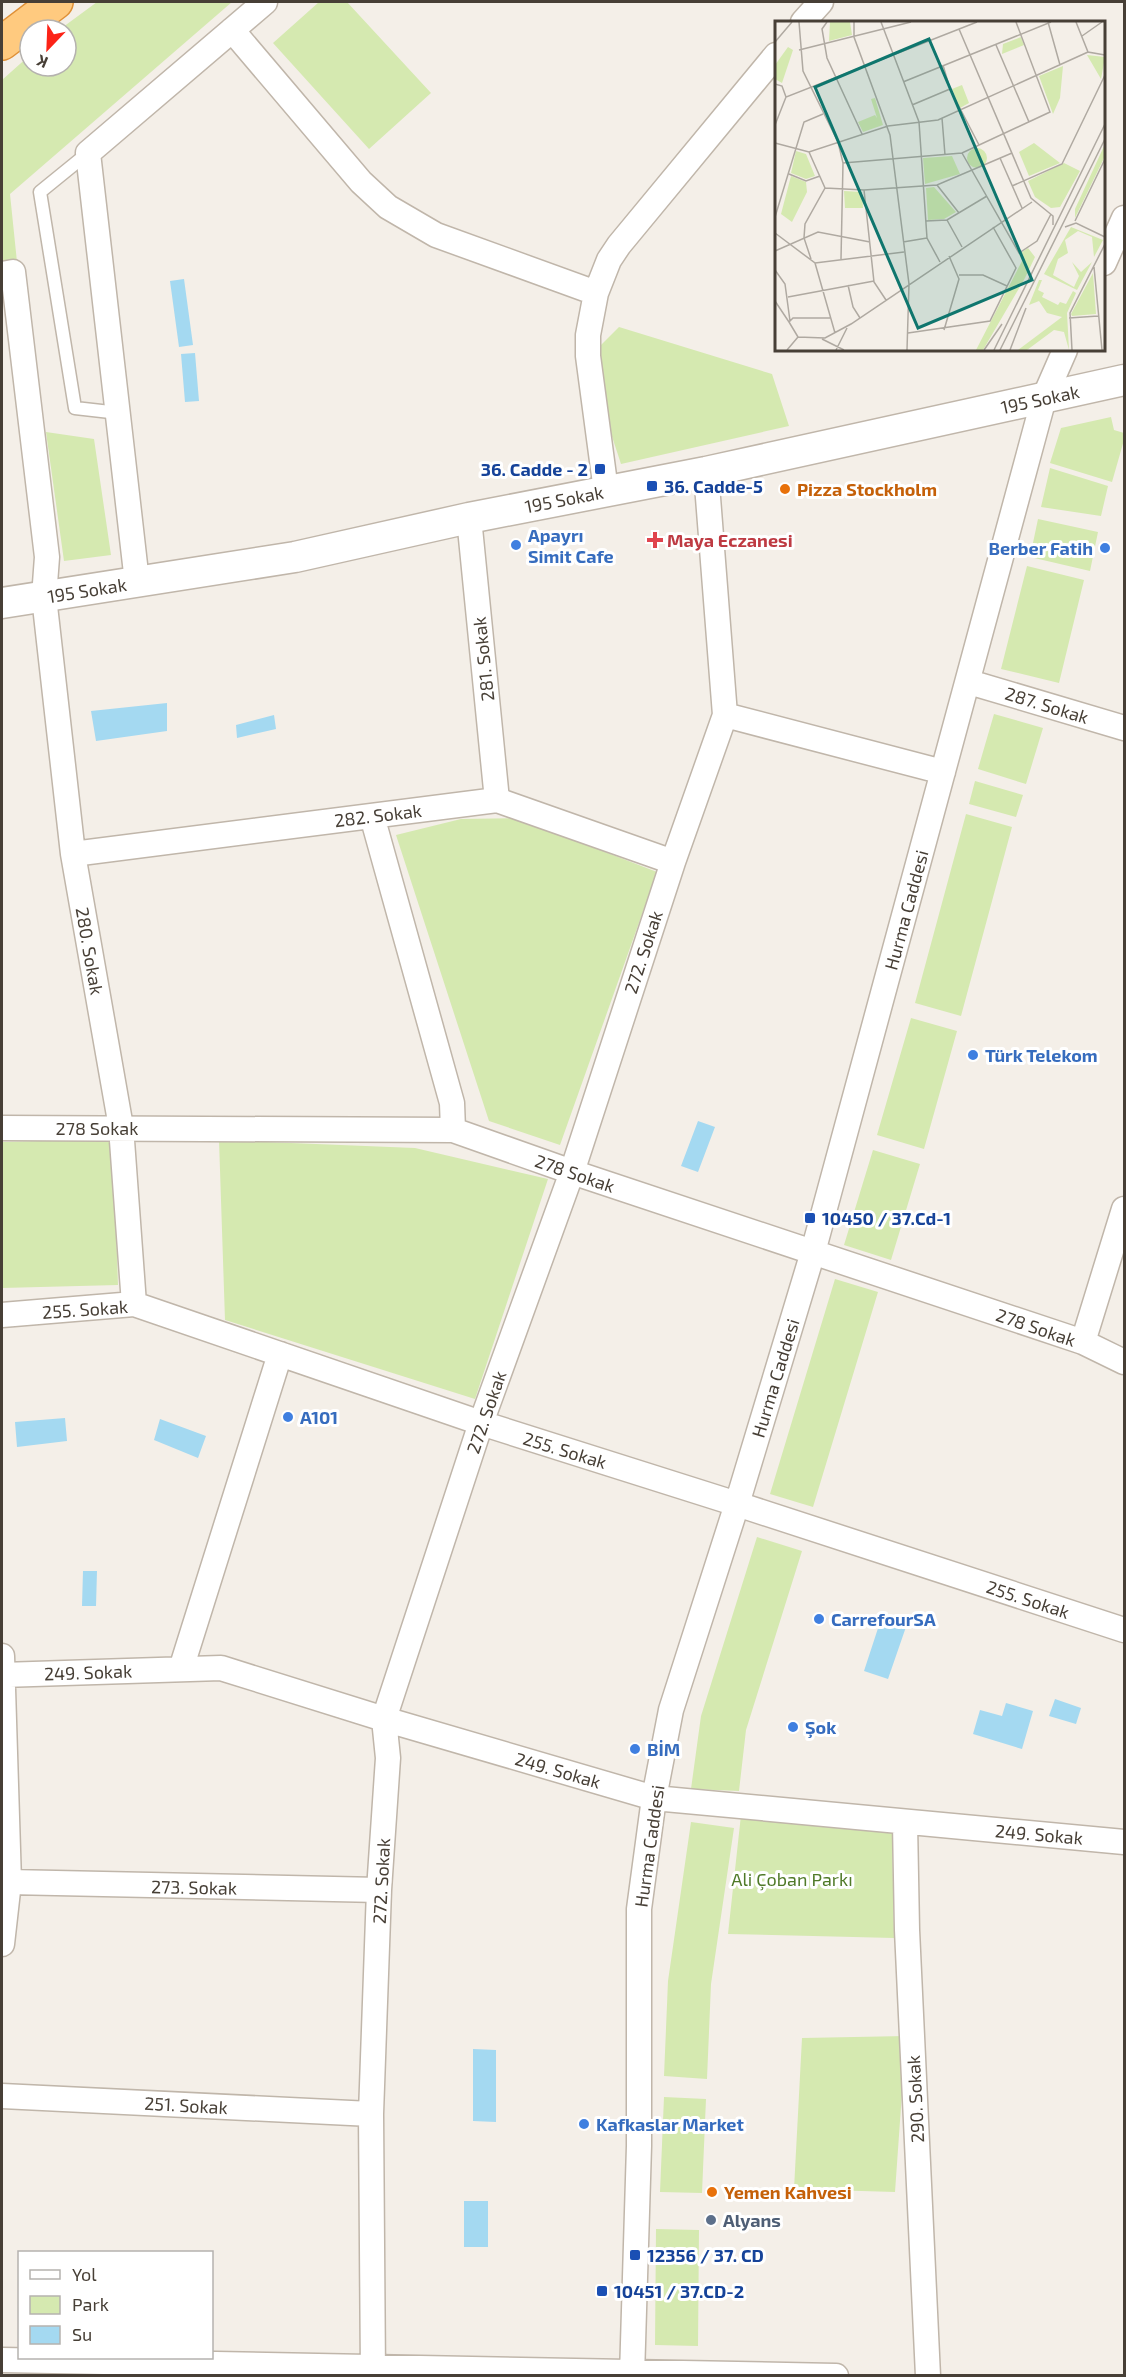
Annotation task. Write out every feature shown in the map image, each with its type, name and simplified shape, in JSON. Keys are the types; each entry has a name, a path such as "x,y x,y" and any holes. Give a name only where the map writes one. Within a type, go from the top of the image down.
{"highway":[{"path":"2,32 36,2"},
{"path":"2,43 56,2"}],"street":[{"path":"137,582 119,413 89,181 88,153 265,2"},
{"path":"804,21 821,2"},
{"path":"232,30 361,182 388,207 436,235 596,293"},
{"path":"606,491 588,356 590,324 596,293 609,260 619,245 775,57"},
{"path":"1105,261 1125,218"},
{"name":"280. Sokak","path":"2,274 13,272 47,557 44,597 73,855 121,1127 134,1304"},
{"name":"Hurma Caddesi","path":"632,2374 639,2146 639,1910 654,1798 671,1710 737,1504 813,1252 1044,398 1065,351"},
{"name":"195 Sokak","path":"2,603 295,557 469,518 706,472 1125,380"},
{"name":"272. Sokak","path":"373,2372 371,2114 379,1890 388,1758 384,1719 481,1423 572,1172 673,862 726,715 706,472"},
{"name":"281. Sokak","path":"469,518 497,800"},
{"name":"287. Sokak","path":"969,682 1125,728"},
{"path":"726,715 943,772"},
{"name":"282. Sokak","path":"73,855 497,800 673,862"},
{"path":"372,816 452,1103 453,1130"},
{"name":"278 Sokak","path":"2,1128 453,1130 572,1172 1083,1342 1125,1362"},
{"path":"1083,1342 1125,1209"},
{"name":"255. Sokak","path":"2,1315 134,1304 481,1423 1125,1630"},
{"path":"181,1669 280,1354"},
{"path":"2,1668 9,1882 2,1944"},
{"name":"249. Sokak","path":"2,1668 221,1668 384,1719 654,1798 1125,1842"},
{"name":"290. Sokak","path":"905,1823 908,1942 928,2376"},
{"name":"273. Sokak","path":"9,1882 379,1890"},
{"name":"251. Sokak","path":"2,2096 371,2114"},
{"path":"2,2360 373,2372 836,2376"}],"lane":[{"path":"88,153 40,192 75,408 119,413"}],"green space":[{"path":"97,2 232,2 10,194 17,262 2,264 2,80 18,66 18,78 78,78 78,18 75,18"},
{"path":"319,2 347,2 431,93 369,149 273,43"},
{"path":"619,327 772,374 789,426 621,464 604,412 600,346"},
{"path":"1111,417 1114,430 1124,433 1112,482 1050,463 1061,428"},
{"path":"46,432 94,439 111,555 64,561"},
{"path":"1050,468 1108,486 1101,516 1041,507"},
{"path":"1038,519 1098,532 1090,571 1030,557"},
{"path":"1027,566 1084,580 1059,683 1001,669"},
{"path":"994,714 1043,728 1026,784 978,769"},
{"path":"975,781 1023,795 1016,817 969,804"},
{"path":"966,814 1012,827 961,1016 915,1003"},
{"path":"517,818 657,872 560,1145 489,1121 396,835 461,819"},
{"path":"911,1018 957,1031 924,1149 877,1135"},
{"path":"113,1139 118,1285 2,1288 2,1142"},
{"path":"219,1140 415,1148 548,1179 475,1399 225,1320"},
{"path":"873,1150 920,1164 891,1260 844,1245"},
{"path":"835,1279 878,1292 813,1507 770,1494"},
{"path":"757,1537 802,1551 746,1730 739,1791 691,1789 701,1716"},
{"name":"Ali Çoban Parkı","path":"741,1815 892,1832 894,1938 728,1934"},
{"path":"691,1822 734,1828 711,1984 707,2079 664,2076 668,1981"},
{"path":"906,2036 895,2192 794,2189 802,2038"},
{"path":"664,2097 706,2099 702,2193 660,2192"},
{"path":"656,2229 699,2230 698,2346 655,2345"}],"water":[{"path":"184,279 193,345 179,347 170,281"},
{"path":"195,353 199,401 185,402 181,354"},
{"path":"167,703 167,731 96,741 91,711"},
{"path":"274,715 276,729 237,738 236,725"},
{"path":"698,1121 715,1127 698,1172 681,1166"},
{"path":"65,1418 67,1441 17,1447 15,1422"},
{"path":"160,1419 206,1436 198,1458 154,1440"},
{"path":"83,1571 97,1571 96,1606 82,1606"},
{"path":"882,1616 907,1624 888,1679 864,1671"},
{"path":"1055,1699 1081,1708 1076,1724 1049,1716"},
{"path":"1006,1703 1033,1711 1022,1749 973,1734 980,1710 1002,1716"},
{"path":"473,2049 496,2050 496,2122 473,2121"},
{"path":"464,2201 488,2201 488,2247 464,2247"}],"place":[{"name":"36. Cadde - 2","path":"600,469"},
{"name":"36. Cadde-5","path":"652,486"},
{"name":"Pizza Stockholm","path":"785,489"},
{"name":"Maya Eczanesi","path":"655,540"},
{"name":"Apayrı Simit Cafe","path":"516,545"},
{"name":"Berber Fatih","path":"1105,548"},
{"name":"Türk Telekom","path":"973,1055"},
{"name":"10450 / 37.Cd-1","path":"810,1218"},
{"name":"A101","path":"288,1417"},
{"name":"CarrefourSA","path":"819,1619"},
{"name":"Şok","path":"793,1727"},
{"name":"BİM","path":"635,1749"},
{"name":"Kafkaslar Market","path":"584,2124"},
{"name":"Yemen Kahvesi","path":"712,2192"},
{"name":"Alyans","path":"711,2220"},
{"name":"12356 / 37. CD","path":"635,2255"},
{"name":"10451 / 37.CD-2","path":"602,2291"}]}
